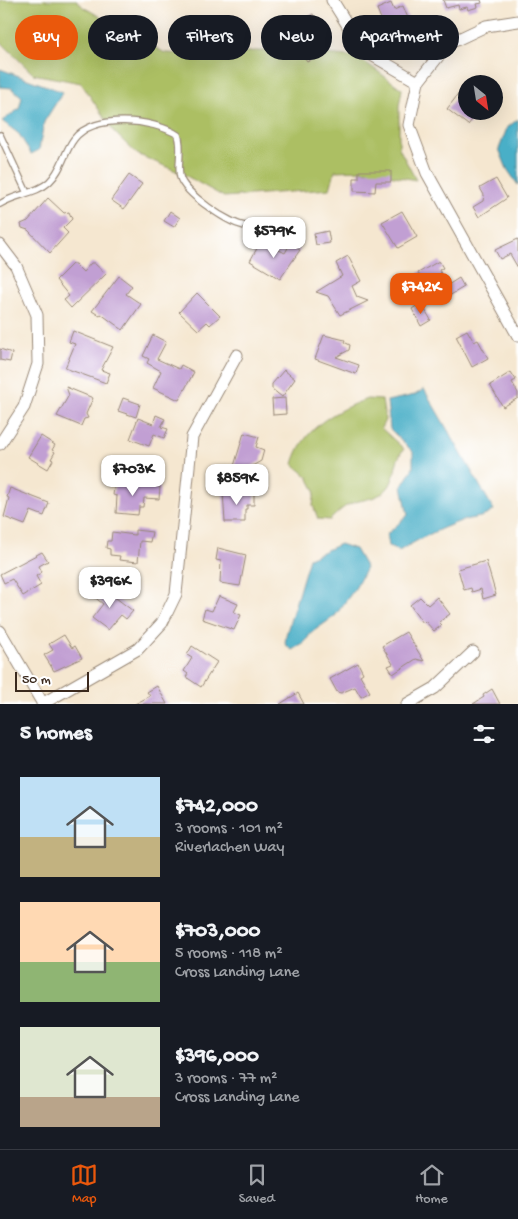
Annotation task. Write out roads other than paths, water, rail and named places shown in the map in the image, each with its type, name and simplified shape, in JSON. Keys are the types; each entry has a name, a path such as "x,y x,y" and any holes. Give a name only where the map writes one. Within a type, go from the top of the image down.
{"street":[{"path":"332,0 363,50 418,82"},
{"path":"518,21 486,26 448,44 418,82 409,125 427,172 518,336"},
{"path":"0,244 16,266 37,315 38,364 24,406 0,444"},
{"path":"0,631 42,704 138,649 162,623 176,594 192,437 237,355"},
{"path":"407,704 435,688 473,652"}],"lane":[{"path":"0,204 42,188 53,178 73,140 91,125 134,122 152,125 178,135 180,176 185,187 230,221 246,226"},
{"path":"0,135 27,193"}],"water":[{"path":"0,69 63,92 44,122 39,150 31,154 19,134 2,121 19,109 22,97 12,88 0,87"},
{"path":"518,119 518,185 507,169 499,149 507,128"},
{"path":"424,389 494,510 482,516 445,527 399,551 389,546 387,534 408,515 402,486 413,468 413,452 390,429 387,401 415,395"},
{"path":"340,544 355,549 366,568 356,587 335,616 311,633 305,642 292,650 285,644 286,635 309,558"}]}
